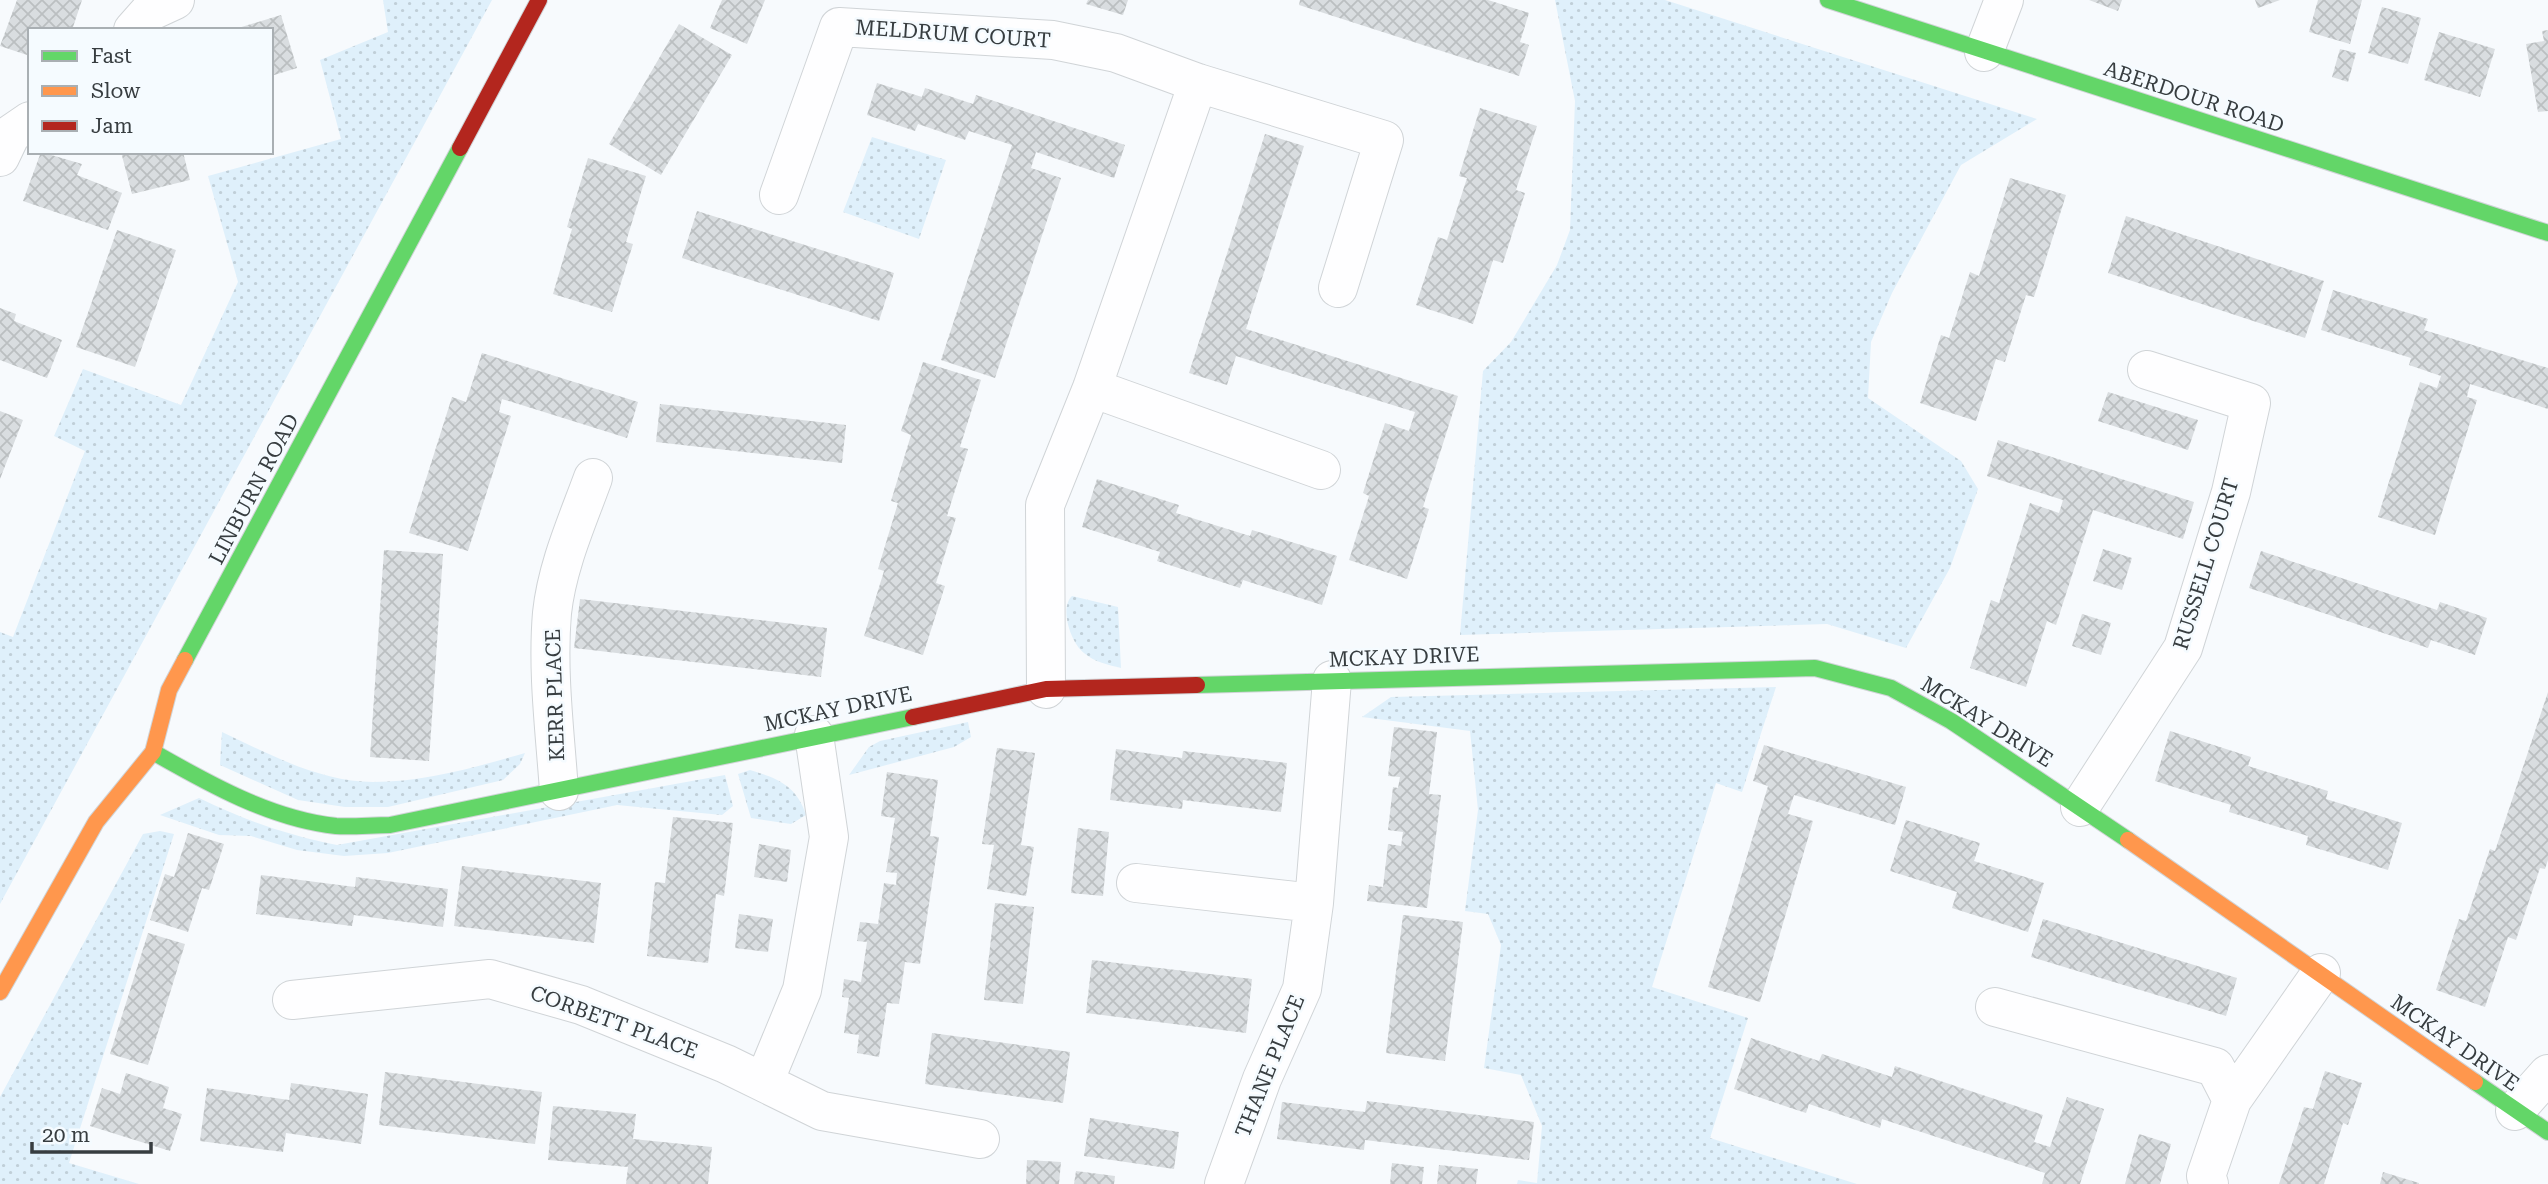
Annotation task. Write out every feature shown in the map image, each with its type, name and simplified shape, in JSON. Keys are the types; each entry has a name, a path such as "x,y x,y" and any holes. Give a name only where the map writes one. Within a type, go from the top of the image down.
{"street":[{"path":"135,28 149,12 175,0"},
{"name":"LINBURN ROAD","path":"0,992 96,822 153,752 169,691 540,0"},
{"name":"ABERDOUR ROAD","path":"1828,0 2548,233"},
{"path":"1984,51 2004,0"},
{"name":"MELDRUM COURT","path":"779,195 839,27 1053,40 1116,53 1198,83 1384,140 1338,288"},
{"path":"1046,689 1045,505 1092,388 1198,83"},
{"path":"0,157 11,134 28,122"},
{"name":"RUSSELL COURT","path":"2080,807 2183,648 2231,492 2251,403 2147,370"},
{"path":"1092,388 1321,470"},
{"name":"KERR PLACE","path":"559,791 551,672 552,612 560,571 593,478"},
{"name":"MCKAY DRIVE","path":"153,752 203,780 275,812 333,825 390,825 1046,689 1815,668 1891,688 1951,721 2080,807 2548,1132"},
{"name":"THANE PLACE","path":"1224,1184 1262,1079 1302,989 1314,903 1332,680"},
{"path":"764,1082 802,990 829,837 814,735"},
{"path":"1136,883 1314,903"},
{"path":"2208,1184 2206,1176 2232,1100 2321,974"},
{"name":"CORBETT PLACE","path":"292,1000 489,979 581,1005 764,1082 821,1111 980,1139"},
{"path":"1994,1007 2215,1067 2232,1100"},
{"path":"2515,1111 2548,1074"}],"shaded area":[{"path":"383,0 492,0 0,904 0,632 13,637 85,451 54,436 83,369 181,405 238,282 208,176 341,139 320,60 388,32"},
{"path":"1555,0 1665,0 2037,119 1961,165 1892,293 1871,342 1868,398 1961,461 1978,489 1950,568 1906,648 1827,624 1460,635 1483,371 1511,342 1557,265 1570,230 1575,101"},
{"path":"872,137 946,160 919,239 843,212"},
{"path":"1072,596 1118,607 1121,668 1092,659 1079,648 1068,625 1068,601"},
{"path":"1776,687 1742,792 1716,783 1652,987 1748,1018 1710,1138 1857,1184 1517,1184 1518,1180 1537,1183 1542,1126 1521,1075 1484,1068 1501,945 1488,914 1465,911 1478,810 1470,731 1362,717 1391,697"},
{"path":"968,722 971,737 954,747 849,775 869,747 880,741"},
{"path":"222,732 295,765 353,781 431,777 525,753 520,764 503,780 388,807 345,807 298,800 220,765"},
{"path":"750,770 785,785 797,797 806,815 791,824 751,818 738,774"},
{"path":"725,775 733,806 722,815 617,805 388,853 344,856 297,850 251,836 219,835 160,815 199,798 266,826 337,845"},
{"path":"160,831 174,834 69,1163 139,1184 0,1184 0,1097 143,834"}],"building":[{"path":"17,0 82,0 73,28 28,28 28,55 0,46"},
{"path":"722,0 765,0 747,44 710,28"},
{"path":"1088,0 1128,0 1123,15 1086,4"},
{"path":"1300,0 1488,0 1529,13 1520,42 1529,45 1519,76 1299,5"},
{"path":"2089,0 2122,0 2118,11"},
{"path":"2255,0 2280,0 2258,8"},
{"path":"2318,0 2362,0 2350,44 2309,32"},
{"path":"2382,7 2421,18 2408,64 2368,53"},
{"path":"281,15 297,68 273,75 273,28 238,28"},
{"path":"679,24 732,55 661,175 609,144"},
{"path":"2548,30 2548,111 2538,112 2526,44 2544,41 2542,31"},
{"path":"2439,32 2495,49 2480,97 2424,80"},
{"path":"2340,49 2356,53 2348,82 2332,77"},
{"path":"877,83 922,97 925,88 973,104 976,95 1125,145 1114,178 1036,152 1031,168 1061,178 995,378 941,360 1012,145 969,131 965,140 918,124 915,131 867,115"},
{"path":"1480,108 1537,126 1516,190 1525,193 1503,263 1493,260 1473,324 1416,305 1438,237 1447,240 1467,178 1459,176"},
{"path":"1265,134 1304,146 1246,329 1458,396 1423,507 1429,509 1407,579 1349,560 1369,496 1363,493 1385,423 1409,431 1415,412 1236,356 1227,385 1189,373"},
{"path":"40,154 82,164 77,175 122,193 108,230 23,201"},
{"path":"122,154 184,154 190,180 132,194"},
{"path":"588,158 646,176 626,242 633,244 612,312 553,294 572,229 567,227"},
{"path":"2010,178 2066,195 2034,297 2026,295 2005,362 1996,359 1976,421 1920,403 1941,335 1949,338 1970,272 1979,276"},
{"path":"697,211 894,273 879,321 682,258"},
{"path":"2126,216 2324,281 2305,338 2108,273"},
{"path":"117,230 176,250 135,367 76,347"},
{"path":"2333,290 2428,319 2424,330 2548,368 2548,409 2470,384 2467,397 2477,400 2435,535 2378,517 2420,382 2437,388 2441,376 2409,365 2411,358 2321,330"},
{"path":"0,308 16,314 14,321 62,340 47,378 0,360"},
{"path":"482,353 638,402 627,438 502,399 499,412 511,416 468,551 409,533 452,397 466,402"},
{"path":"923,362 981,380 960,447 968,449 947,516 956,518 936,583 945,586 923,655 864,636 884,571 878,569 898,503 891,501 911,435 901,431"},
{"path":"2108,392 2198,420 2188,450 2098,421"},
{"path":"660,404 846,425 842,463 656,442"},
{"path":"0,411 23,420 0,479"},
{"path":"1998,440 2194,502 2183,539 2093,510 2056,625 2047,621 2026,687 1970,668 1991,600 1999,603 2030,503 2059,513 2063,500 1987,476"},
{"path":"1097,479 1179,505 1176,513 1250,536 1252,530 1337,556 1322,605 1243,580 1240,588 1157,561 1160,552 1082,527"},
{"path":"2103,549 2132,558 2122,590 2093,581"},
{"path":"384,550 443,554 429,761 370,757"},
{"path":"2261,551 2437,610 2440,602 2487,618 2475,655 2431,640 2428,648 2249,588"},
{"path":"580,599 827,628 821,677 574,648"},
{"path":"2082,614 2111,623 2101,655 2072,646"},
{"path":"2548,692 2548,860 2545,869 2540,868 2516,940 2508,937 2485,1007 2436,990 2459,919 2466,921 2490,849 2495,851"},
{"path":"1394,727 1437,732 1429,794 1441,795 1427,908 1367,901 1369,885 1383,887 1388,844 1401,846 1403,832 1388,830 1393,787 1398,788 1400,777 1388,776"},
{"path":"2170,731 2251,757 2248,766 2328,791 2326,799 2402,823 2388,870 2306,845 2308,836 2229,812 2231,805 2155,781"},
{"path":"1764,745 1906,787 1895,825 1794,795 1788,814 1813,821 1760,1002 1708,987 1768,786 1753,781"},
{"path":"997,748 1035,753 1021,845 1034,847 1026,896 987,889 994,845 982,844"},
{"path":"1116,749 1182,758 1183,751 1287,763 1281,812 1183,800 1182,809 1110,800"},
{"path":"887,772 938,780 930,836 939,837 920,964 905,962 899,1004 887,1003 879,1057 857,1053 859,1035 844,1033 849,998 842,997 844,979 861,982 867,942 857,941 860,922 878,924 884,883 896,885 897,873 886,872 895,818 881,816"},
{"path":"673,817 733,823 724,896 716,894 708,963 647,956 655,882 665,883"},
{"path":"1906,820 1980,843 1974,861 2044,883 2028,932 1952,908 1957,892 1890,871"},
{"path":"1078,828 1109,832 1103,896 1071,893"},
{"path":"188,833 224,844 209,890 202,888 188,932 150,920 165,874 174,877"},
{"path":"759,844 791,850 787,882 754,877"},
{"path":"462,866 601,883 594,943 454,926"},
{"path":"261,875 355,887 356,877 448,889 443,927 354,915 352,926 256,914"},
{"path":"995,903 1034,907 1023,1004 984,1000"},
{"path":"739,914 773,919 768,952 735,948"},
{"path":"1403,915 1463,922 1445,1061 1386,1053"},
{"path":"2043,919 2237,978 2226,1016 2031,957"},
{"path":"148,933 185,944 148,1065 110,1054"},
{"path":"1092,960 1252,979 1246,1033 1086,1013"},
{"path":"932,1033 1070,1052 1063,1103 925,1084"},
{"path":"1751,1038 1819,1061 1822,1054 1892,1077 1895,1066 2043,1115 2034,1142 2050,1147 2067,1097 2104,1109 2080,1184 2042,1184 2045,1173 1882,1119 1880,1128 1809,1104 1806,1113 1734,1089"},
{"path":"2325,1071 2362,1083 2348,1125 2343,1123 2324,1184 2279,1184 2304,1107 2313,1109"},
{"path":"385,1072 542,1092 535,1144 379,1125"},
{"path":"126,1073 169,1087 163,1108 182,1114 170,1151 90,1126 102,1088 120,1094"},
{"path":"291,1083 368,1094 361,1144 286,1133 283,1152 200,1141 207,1088 289,1100"},
{"path":"1367,1101 1534,1122 1529,1160 1365,1140 1364,1150 1277,1139 1282,1102 1365,1112"},
{"path":"553,1106 636,1114 633,1139 712,1147 708,1184 626,1184 628,1167 548,1160"},
{"path":"1090,1118 1179,1132 1174,1169 1084,1156"},
{"path":"2139,1134 2171,1144 2160,1184 2125,1184"},
{"path":"1027,1160 1061,1162 1059,1184 1026,1184"},
{"path":"1392,1163 1424,1167 1422,1184 1390,1184"},
{"path":"1439,1165 1478,1169 1476,1184 1437,1184"},
{"path":"1076,1171 1115,1176 1114,1184 1074,1184"},
{"path":"2383,1172 2419,1183 2419,1184 2380,1184"}],"traffic: fast":[{"path":"1828,0 2548,233"},
{"path":"185,660 460,148"},
{"path":"1197,685 1815,668 1891,688 1951,721 2128,840"},
{"path":"153,752 218,788 288,816 336,826 390,825 913,717"},
{"path":"2475,1082 2548,1132"}],"traffic: slow":[{"path":"0,992 96,822 153,752 169,690 185,660"},
{"path":"2128,840 2475,1082"}],"traffic: jam":[{"path":"460,148 539,0"},
{"path":"913,717 1046,689 1197,685"}]}
